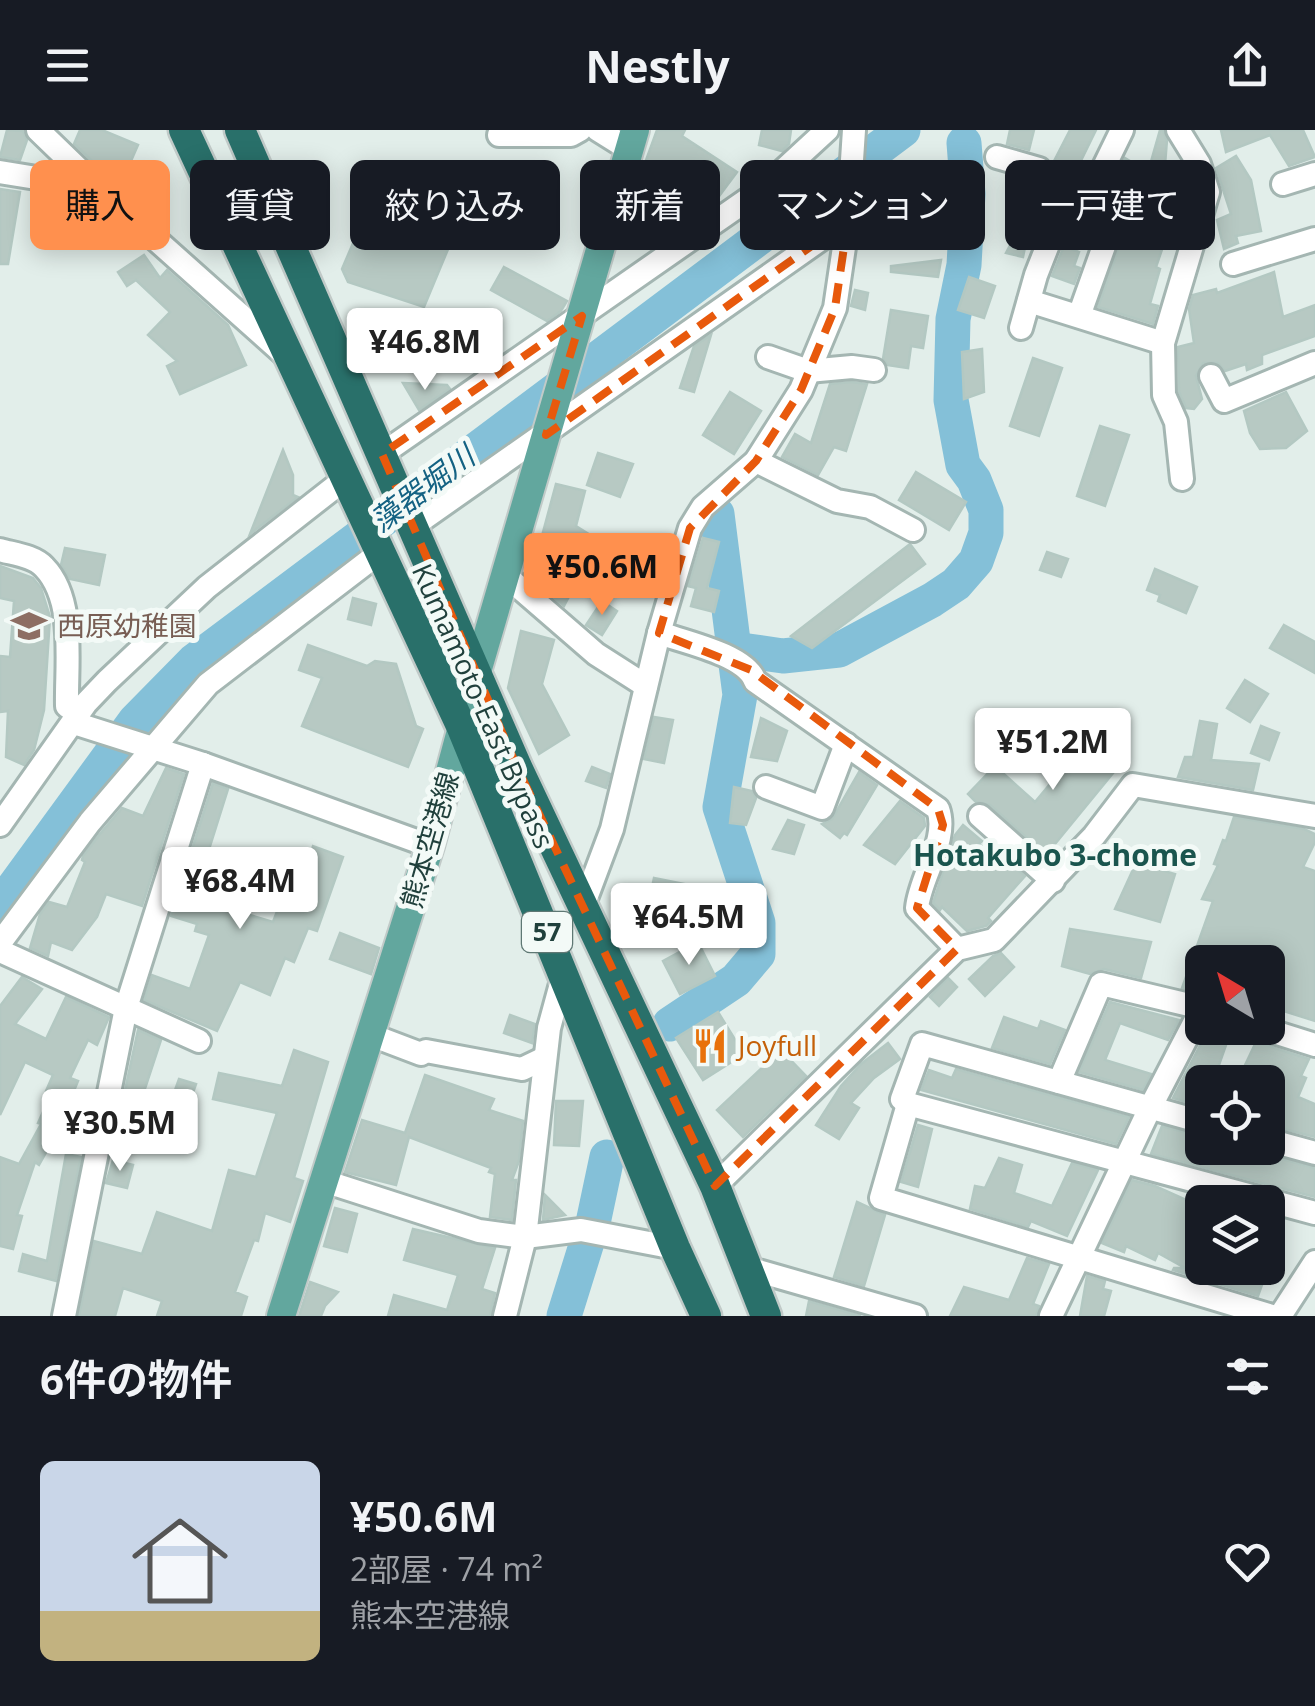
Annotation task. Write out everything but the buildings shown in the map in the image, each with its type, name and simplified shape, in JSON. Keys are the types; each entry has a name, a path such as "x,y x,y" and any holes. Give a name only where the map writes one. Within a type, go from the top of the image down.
{"highway":[{"name":"Kumamoto-East Bypass","path":"184,130 462,728 706,1316"},
{"name":"Kumamoto-East Bypass","path":"240,130 476,674 582,909 715,1186 766,1316"}],"main road":[{"name":"熊本空港線","path":"281,1316 430,846 476,674 632,140"}],"street":[{"path":"38,130 69,160"},
{"path":"499,135 571,135 580,130"},
{"path":"598,130 632,140"},
{"path":"382,454 580,323 764,188 827,130"},
{"path":"852,160 854,130"},
{"path":"1080,316 1104,246 1106,204 1100,175 1122,130"},
{"path":"1178,130 1199,164 1208,192 1162,343 1164,395 1176,422 1182,479"},
{"path":"997,157 1039,169 1055,213 1050,242 1021,328"},
{"path":"0,172 30,177"},
{"path":"1283,184 1315,174"},
{"path":"1232,264 1274,244 1315,240"},
{"path":"168,250 287,356"},
{"path":"412,526 795,250"},
{"path":"582,909 612,830 659,633 690,528 703,507 756,462 801,390 835,308 843,250"},
{"path":"1029,301 1162,343"},
{"path":"768,357 808,371 852,367 874,370"},
{"path":"1211,376 1224,401 1315,363"},
{"path":"756,462 837,501 870,507 913,530"},
{"path":"0,825 107,681 207,588 345,479"},
{"path":"0,550 44,566 57,588 64,610 67,706 76,718 149,748 430,846"},
{"path":"0,943 149,748 208,684 379,553"},
{"path":"505,575 596,654 646,686"},
{"path":"659,633 730,658 752,670 755,681 938,809 942,825 918,894 917,908 957,949"},
{"path":"766,787 822,808 846,744"},
{"path":"64,1316 126,1008 203,764"},
{"path":"715,1186 957,949 994,940 1094,836 1133,785 1315,816"},
{"path":"980,816 1053,881"},
{"path":"0,951 199,1040"},
{"path":"505,1316 525,1237 549,1028 564,974"},
{"path":"1060,1082 1101,984 1185,1004"},
{"path":"371,1035 420,1054 426,1051 522,1069 545,1058"},
{"path":"1285,1036 1315,1045"},
{"path":"1050,1316 1185,1041"},
{"path":"1185,1117 922,1044 902,1099 908,1104 1315,1213"},
{"path":"908,1104 881,1198 1276,1316 1315,1262"},
{"path":"1285,1145 1315,1153"},
{"path":"324,1181 480,1231 525,1237 581,1230 675,1248"},
{"path":"744,1267 915,1316"}],"highlighted area":[{"path":"848,220 835,308 801,390 756,461 690,528 659,633 751,670 938,809 943,825 917,908 957,949 715,1186 517,767 382,454 582,316 546,435"}],"waterway":[{"name":"藻器堀川","path":"0,906 135,721 194,661 903,130"},
{"path":"670,1024 736,980 758,954 758,923 720,807 740,695 734,649 783,656 839,650 956,584 976,561 986,533 986,510 963,465 951,400 953,319 964,265 968,194 964,143"},
{"path":"717,514 734,649"},
{"path":"564,1316 593,1223 607,1157"}],"place":[{"name":"西原幼稚園","path":"29,626"},
{"name":"Joyfull","path":"710,1046"}],"district":[{"name":"Hotakubo 3-chome","path":"1055,856"}]}
